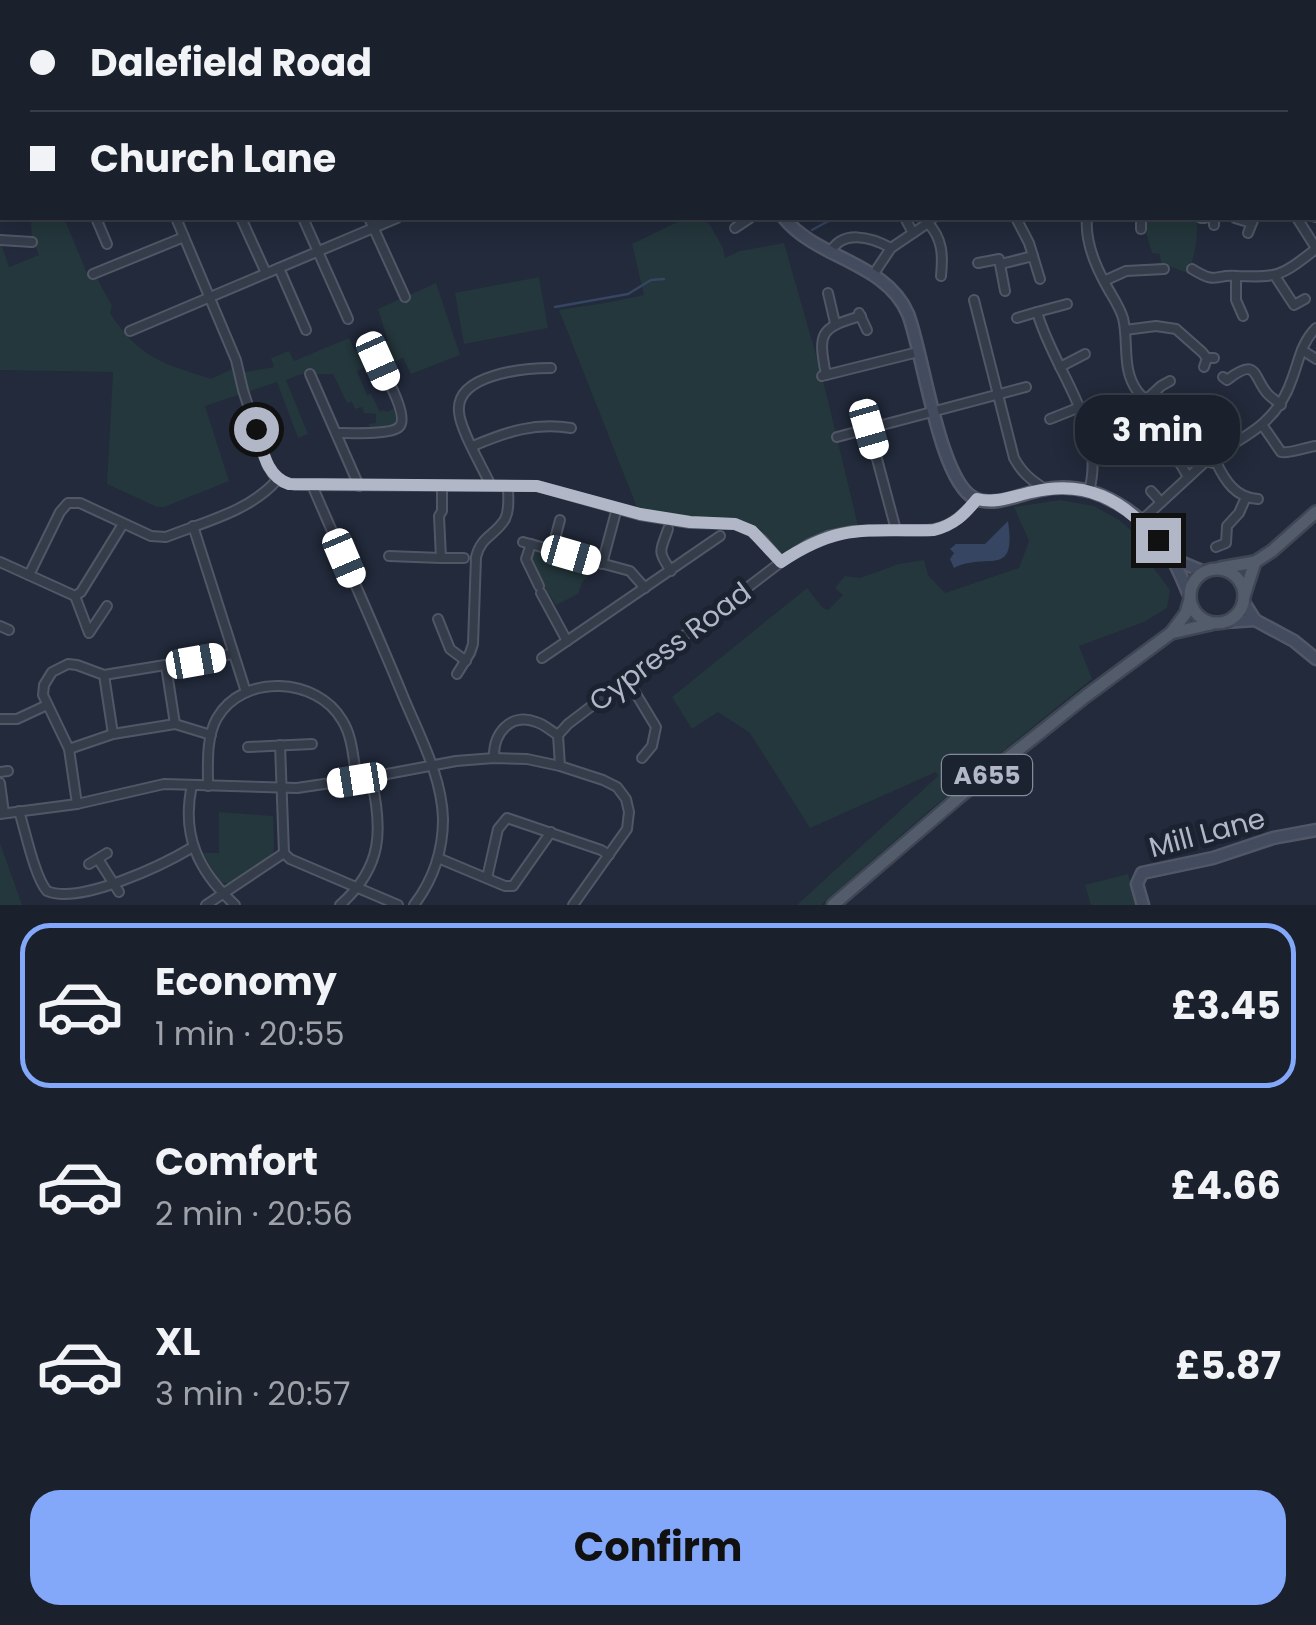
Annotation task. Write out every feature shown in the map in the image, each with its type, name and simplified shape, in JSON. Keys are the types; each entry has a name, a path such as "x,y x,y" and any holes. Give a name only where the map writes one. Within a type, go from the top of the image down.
{"main road":[{"path":"1255,562 1238,613 1219,623 1197,615 1190,597 1194,582 1208,571 1255,562 1316,512"},
{"path":"1208,571 1224,570 1236,577 1244,599"},
{"name":"A655","path":"833,905 972,787 1171,633 1186,613 1190,597"},
{"name":"A655","path":"1171,633 1219,623"}],"street":[{"path":"107,244 98,222 112,220"},
{"path":"177,220 236,360 267,464 278,480 312,485 537,486 678,521 735,524 752,531 781,562"},
{"path":"242,220 266,274"},
{"path":"304,220 348,319"},
{"path":"369,220 404,297"},
{"path":"130,331 392,220"},
{"path":"786,220 808,241 872,275 898,297 909,318 933,412 956,478 964,490 977,499 993,502 1060,488 1089,491 1119,503 1141,521 1172,558 1190,597"},
{"path":"905,220 913,234"},
{"path":"872,275 890,248 931,220 942,246 941,278"},
{"path":"1017,220 1040,279"},
{"path":"1087,220 1087,241 1118,304 1130,378 1138,392 1193,425 1208,448 1204,456 1226,482 1246,498 1258,499"},
{"path":"1140,220 1141,229"},
{"path":"1248,234 1252,220"},
{"path":"1195,268 1212,279 1276,276 1316,248 1299,221"},
{"path":"93,274 184,236"},
{"path":"830,253 848,238 879,241 890,248"},
{"path":"0,240 32,242"},
{"path":"1104,281 1126,271 1160,269 1156,255"},
{"path":"1001,264 1033,256"},
{"path":"978,263 999,259 1005,290"},
{"path":"280,268 306,330"},
{"path":"1236,276 1237,306 1243,316"},
{"path":"1276,276 1296,309 1305,299"},
{"path":"831,295 835,323"},
{"path":"974,300 1014,458 1020,470 1045,489"},
{"path":"1017,318 1067,304"},
{"path":"1036,312 1045,340 1088,428 1094,467 1089,491"},
{"path":"867,330 860,314 835,323 827,331 820,347 824,376 918,352"},
{"path":"1125,330 1178,325 1208,361"},
{"path":"1219,452 1263,426 1282,404 1304,342 1316,328"},
{"path":"1302,350 1316,360"},
{"path":"1060,367 1085,354"},
{"path":"336,434 388,432 400,427 402,411 378,361"},
{"path":"491,486 458,412 462,395 469,386 514,372 551,368"},
{"path":"1227,382 1239,372 1251,370 1267,393 1282,404"},
{"path":"310,374 359,486"},
{"path":"1146,400 1172,380"},
{"path":"837,437 1026,387"},
{"path":"1050,420 1080,407"},
{"path":"473,446 530,426 571,428"},
{"path":"1263,426 1284,453 1316,446"},
{"path":"869,429 896,530"},
{"path":"1141,521 1188,478 1220,458 1219,452 1208,448"},
{"path":"1180,463 1187,455"},
{"path":"1170,459 1180,463 1188,478"},
{"path":"29,576 68,502 80,503 123,524 166,537 252,502 278,480"},
{"path":"312,485 432,766 441,800 443,820 438,858 414,905"},
{"path":"441,558 442,486"},
{"path":"458,674 472,644 478,546 505,518 508,486"},
{"path":"1149,489 1161,502"},
{"path":"1216,547 1226,543 1226,526 1239,514 1246,498"},
{"name":"Cypress Road","path":"558,735 627,678 809,544 859,530 944,528 961,518 977,499"},
{"path":"602,564 617,508"},
{"path":"76,596 123,524"},
{"path":"552,550 557,524"},
{"path":"193,526 246,692"},
{"path":"668,528 659,549 671,571"},
{"path":"542,658 720,536"},
{"path":"567,641 526,559 527,543 630,571 645,588"},
{"path":"389,556 464,558"},
{"path":"1172,558 1208,571"},
{"path":"0,562 76,596 89,633 108,606"},
{"path":"1244,599 1255,620"},
{"path":"438,618 450,649 466,661"},
{"path":"1219,623 1255,620 1294,641 1316,659"},
{"path":"77,804 69,749 47,704 44,685 52,672 68,664 104,675 232,654"},
{"path":"166,666 174,724"},
{"path":"104,675 113,734"},
{"path":"627,678 656,727 652,746 642,758"},
{"path":"208,786 211,735 216,720 246,692 265,686 310,693 337,712 347,730 357,780"},
{"path":"0,720 18,720 47,704"},
{"path":"494,758 495,740 500,732 516,721 536,721 558,735 560,766"},
{"path":"69,749 113,734 174,724 211,735"},
{"path":"248,746 312,744"},
{"path":"280,746 284,853 398,905"},
{"path":"0,783 2,814 77,804 152,786 282,789 494,758 560,766 616,786 626,799 629,812 627,829 572,905"},
{"path":"340,905 368,872 378,840 372,778"},
{"path":"192,785 187,818 193,847 235,905"},
{"path":"20,811 45,890 57,899 88,901"},
{"path":"487,878 503,820 551,832 608,855"},
{"name":"Mill Lane","path":"1142,905 1137,884 1142,873 1316,830"},
{"path":"438,858 513,886 551,832"},
{"path":"107,853 93,862 115,895 193,847"},
{"path":"206,905 284,853"}],"green space":[{"path":"31,220 65,220 87,273 93,271 112,306 110,313 131,340 165,363 211,379 238,366 240,373 274,367 271,358 289,351 294,361 349,338 355,351 388,341 378,309 436,283 460,355 411,374 403,358 390,364 378,361 357,371 367,395 371,394 380,412 399,405 400,427 369,432 369,424 376,423 376,414 364,413 362,407 355,409 352,402 347,403 333,374 302,374 286,380 308,434 298,438 277,382 205,406 229,481 157,507 107,484 113,372 0,370 0,240 9,267 39,255 32,242"},
{"path":"682,220 707,220 725,258 740,251 784,243 822,376 859,530 829,536 781,562 762,540 735,524 640,515 559,310 644,295 632,244"},
{"path":"1147,220 1196,220 1196,246 1187,273 1161,263 1160,254 1152,253"},
{"path":"539,277 548,328 464,344 455,293"},
{"path":"1060,500 1094,506 1135,534 1170,590 1167,608 1144,622 1079,646 1092,679 930,810 821,905 797,905 938,776 936,772 810,828 750,733 718,712 692,729 672,697 807,588 828,610 843,595 835,588 845,576 860,578 899,564 924,560 928,575 945,593 1019,568 1029,541 1014,507"},
{"path":"539,551 592,565 578,594 556,605 531,565 533,553"},
{"path":"219,812 273,816 271,856 231,884 220,882 203,853 219,853"},
{"path":"0,843 22,905 0,905"},
{"path":"1128,874 1136,905 1091,905 1085,885"}],"water":[{"path":"1008,521 1010,539 1004,557 954,568 950,559 954,553 950,549 956,544 985,544"}],"waterway":[{"path":"812,230 830,220"},
{"path":"555,307 628,294 651,280 664,279"}],"route":[{"path":"256,429 273,475 289,484 537,486 640,514 735,524 752,531 781,562 828,536 859,530 944,528 961,518 977,499 993,502 1060,488 1089,491 1119,503 1158,540"}]}
